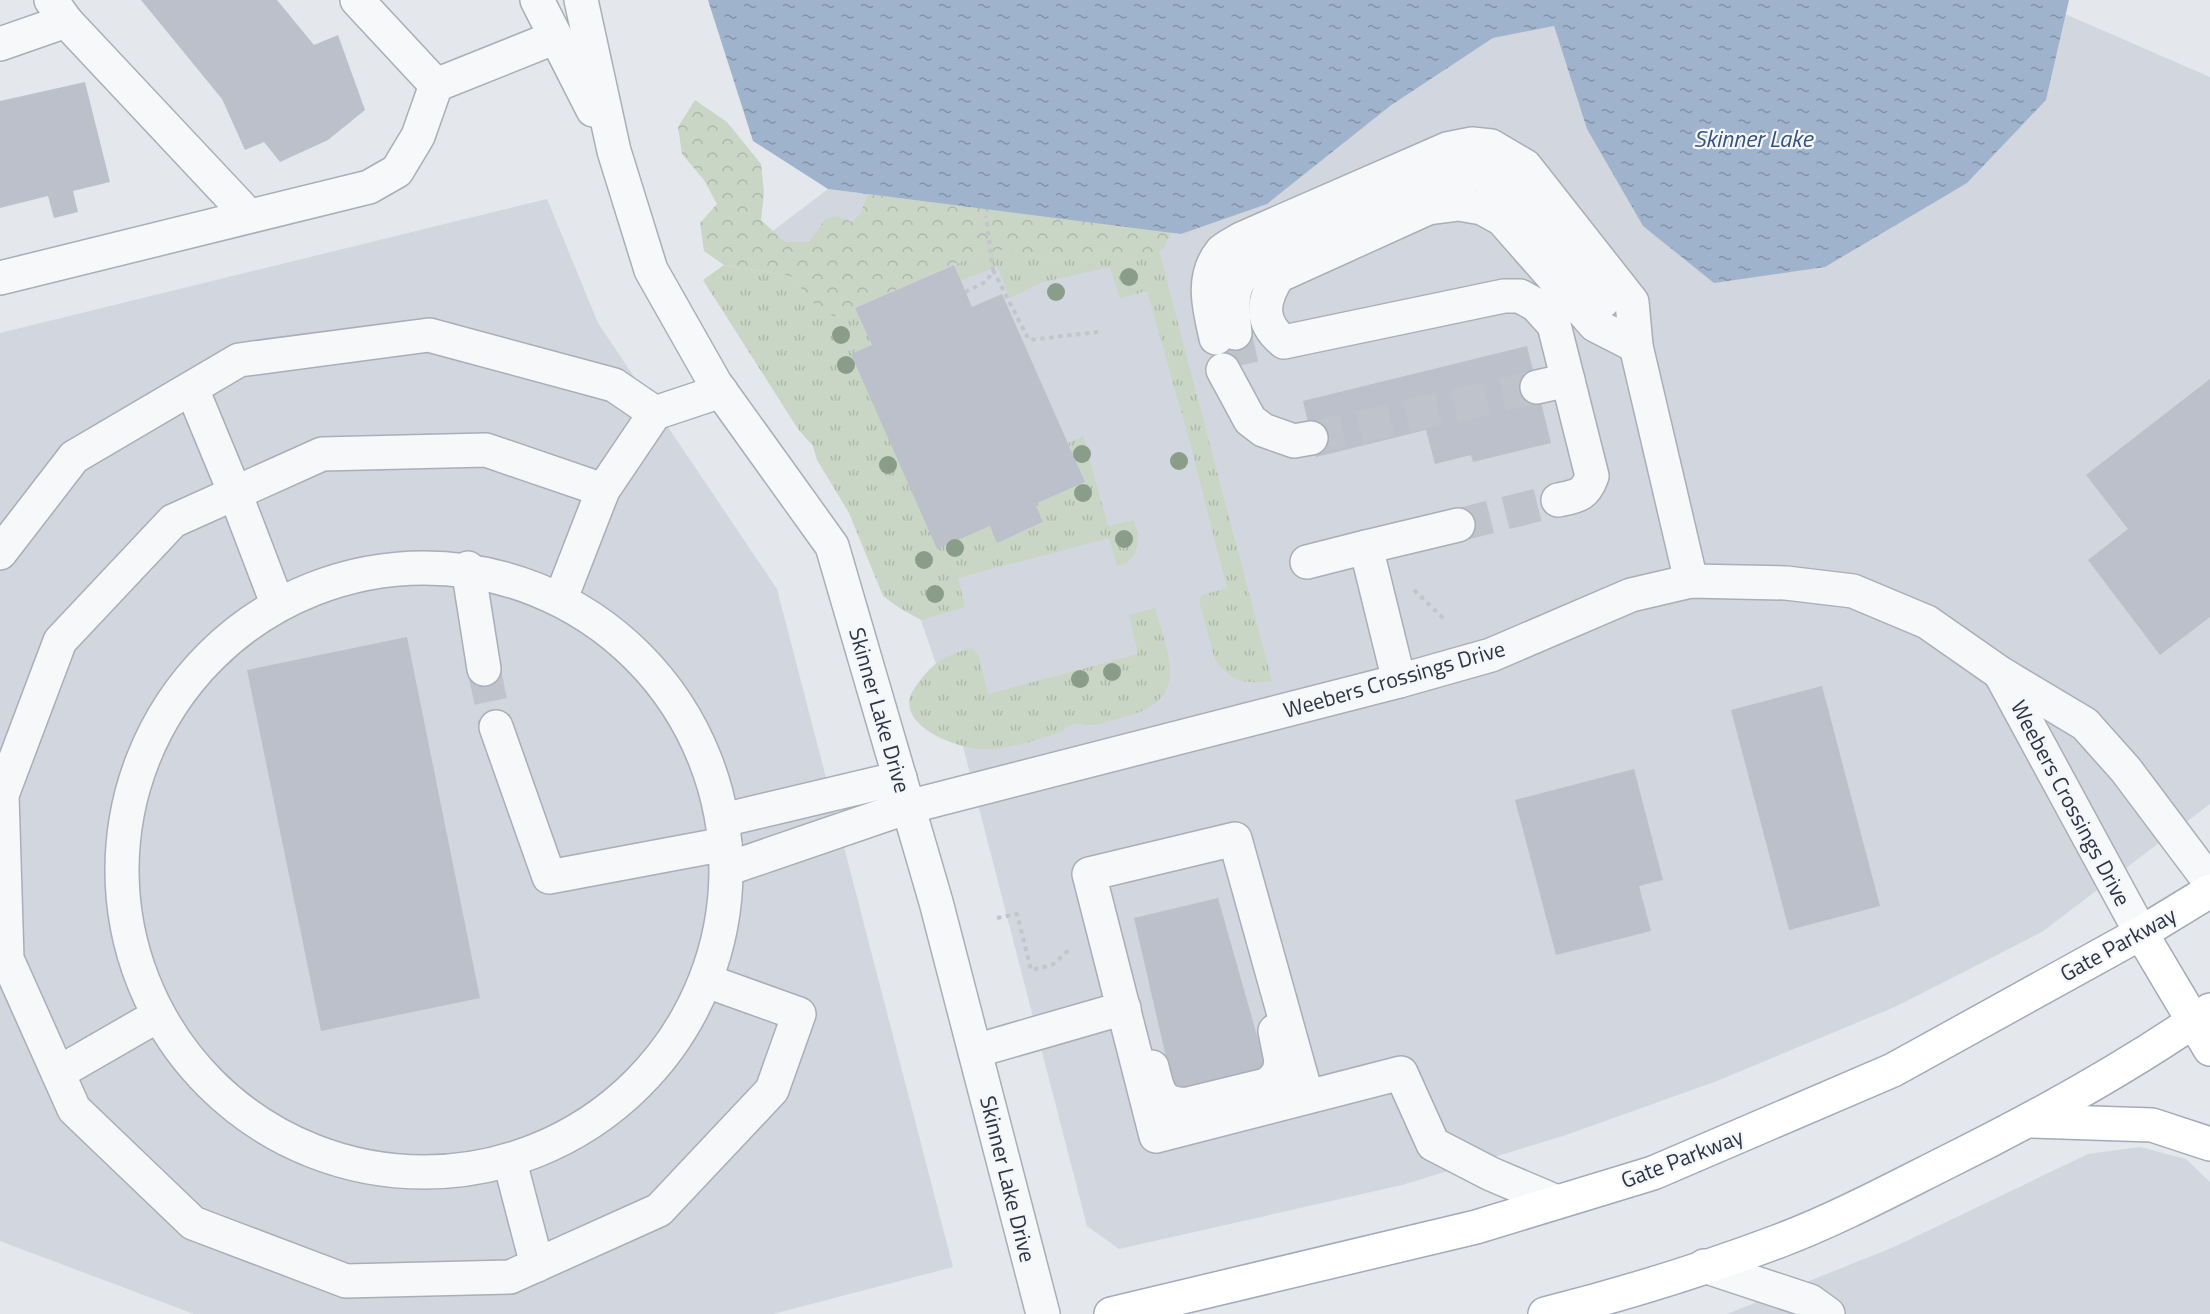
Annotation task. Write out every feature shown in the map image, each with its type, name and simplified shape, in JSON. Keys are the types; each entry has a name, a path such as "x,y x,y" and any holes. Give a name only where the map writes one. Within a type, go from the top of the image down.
{"main road":[{"name":"Gate Parkway","path":"1111,1314 1476,1227 1653,1173 1893,1070 2141,933 2210,891"},
{"path":"1545,1314 1613,1297 1779,1241 2031,1121 2120,1069 2204,1027 2141,933"},
{"path":"2031,1121 2152,1125 2210,1144"}],"street":[{"path":"357,0 436,85"},
{"name":"Skinner Lake Drive","path":"537,0 614,151"},
{"name":"Skinner Lake Drive","path":"581,0 614,151 651,270 721,391 832,546 936,902 1043,1314"},
{"path":"0,44 58,10 249,216"},
{"path":"0,278 369,187 398,171 418,136 436,85 556,38"},
{"path":"1226,336 1207,295 1212,271 1222,252 1241,239 1447,149 1472,144 1491,146 1525,166 1632,302 1636,346 1691,581"},
{"path":"1558,500 1577,496 1588,489 1592,476 1553,383 1554,325 1536,305 1520,296 1504,296 1284,342 1275,335 1266,319 1264,303 1269,289 1278,276 1428,208 1459,204 1482,208 1502,219 1595,326 1636,346"},
{"path":"0,553 74,457 239,360 429,335 614,385 655,413"},
{"path":"1233,368 1240,399 1250,420 1263,430 1294,441 1311,438"},
{"path":"192,389 277,603"},
{"path":"561,598 603,490 655,413 721,391"},
{"path":"603,490 486,450 322,454 172,521 60,641 2,795 2,906 7,959 74,1109 193,1223 346,1281 510,1277 659,1210 772,1090 799,1014 707,981"},
{"path":"1307,562 1458,525"},
{"path":"1366,548 1400,681"},
{"path":"468,568 484,669"},
{"path":"468,568 561,598 620,638 668,690 704,752 725,844 723,926 707,981 662,1061 594,1123 510,1162 429,1175 347,1165 271,1133 207,1083 157,1016 125,927 122,831 149,740 202,661 277,603 369,569 468,568"},
{"name":"Weebers Crossings Drive","path":"904,792 1400,681 1491,656 1631,595 1691,581 1786,583 1853,591 1927,622 2000,673 2085,724 2126,770 2210,882"},
{"name":"Weebers Crossings Drive","path":"2000,673 2141,933"},
{"path":"496,727 549,877 725,844 904,792"},
{"path":"725,844 904,792"},
{"path":"1307,1097 1235,839 1089,874 1156,1136 1401,1073 1433,1144 1491,1174 1557,1202"},
{"path":"1106,940 1125,963 1158,1091 1163,1098 1177,1105 1188,1104 1266,1085 1279,1072 1281,1061 1275,1031 1236,892 1244,871"},
{"path":"975,1051 1124,1008"},
{"path":"58,1073 157,1016"},
{"path":"510,1162 537,1265"},
{"path":"1704,1266 1810,1301 1828,1314"}],"path":[{"path":"986,216 993,270 1029,340 1098,332"},
{"path":"965,292 987,281 993,270"},
{"path":"997,918 1017,914 1031,970 1052,965 1086,935 1106,940"}],"shaded area":[{"path":"2065,14 2210,77 2210,804 2042,932 1897,1006 1717,1081 1566,1135 1402,1185 1119,1249 1087,1226 958,727 885,517 762,239 828,189 1181,234 1390,106 1493,38 1554,26 1587,129 2046,100"},
{"path":"547,199 598,323 777,589 953,1267 773,1314 194,1314 0,1241 0,333"},
{"path":"2140,1147 2186,1159 2210,1182 2210,1314 1727,1314 1894,1247 2088,1154"}],"green space":[{"path":"695,100 727,122 761,164 764,193 761,220 785,242 809,242 825,219 837,216 852,222 861,213 867,194 1025,214 1178,220 1163,249 1145,258 1111,255 1048,260 1008,249 977,254 834,317 813,303 791,276 724,265 704,251 700,223 717,204 704,180 682,154 678,127"},
{"path":"1008,249 1048,260 1111,255 1145,258 1159,251 1272,681 1247,682 1234,678 1215,660 1199,600 1202,595 1227,588 1191,446 1147,291 1120,298 1110,267 1043,282 1010,298 997,266 960,281 954,265 977,254"},
{"path":"724,265 791,276 813,303 855,308 872,345 990,526 998,542 1043,523 1035,504 1085,482 1068,443 1083,436 1108,526 1134,520 1138,542 1135,554 1125,563 1117,566 1109,538 958,578 965,607 921,620 901,609 883,596 849,513 817,460 813,446 798,429 703,280"},
{"path":"1155,608 1169,660 1170,675 1167,688 1159,700 1145,709 1097,724 1072,725 1058,733 1037,740 988,749 970,748 936,736 925,729 911,712 909,699 914,689 930,669 948,656 971,648 978,654 988,694 1138,654 1129,615"}],"water":[{"name":"Skinner Lake","path":"708,0 2069,0 2046,100 1967,183 1825,267 1714,283 1643,226 1587,129 1554,26 1493,38 1390,106 1267,204 1181,234 828,189 753,141"}],"building":[{"path":"141,0 277,0 314,45 338,35 365,110 328,140 280,162 264,142 245,150 222,99"},
{"path":"85,82 110,182 73,191 78,212 54,218 48,196 0,208 0,101"},
{"path":"954,265 972,307 1002,294 1085,482 1035,504 1043,522 997,543 990,526 937,549 851,354 872,345 855,308"},
{"path":"1527,346 1551,443 1473,462 1471,455 1435,464 1426,430 1316,457 1303,401"},
{"path":"2210,379 2210,617 2160,655 2088,560 2128,529 2086,475"},
{"path":"407,637 480,998 321,1031 247,670"},
{"path":"1822,686 1880,906 1789,930 1731,710"},
{"path":"1634,769 1663,880 1639,886 1651,931 1556,955 1515,800"},
{"path":"1218,898 1267,1071 1175,1096 1134,918"}],"tunnel":[{"path":"1235,333 1242,365"},
{"path":"1311,438 1537,387"},
{"path":"1458,525 1558,500"},
{"path":"484,669 496,727"}]}
